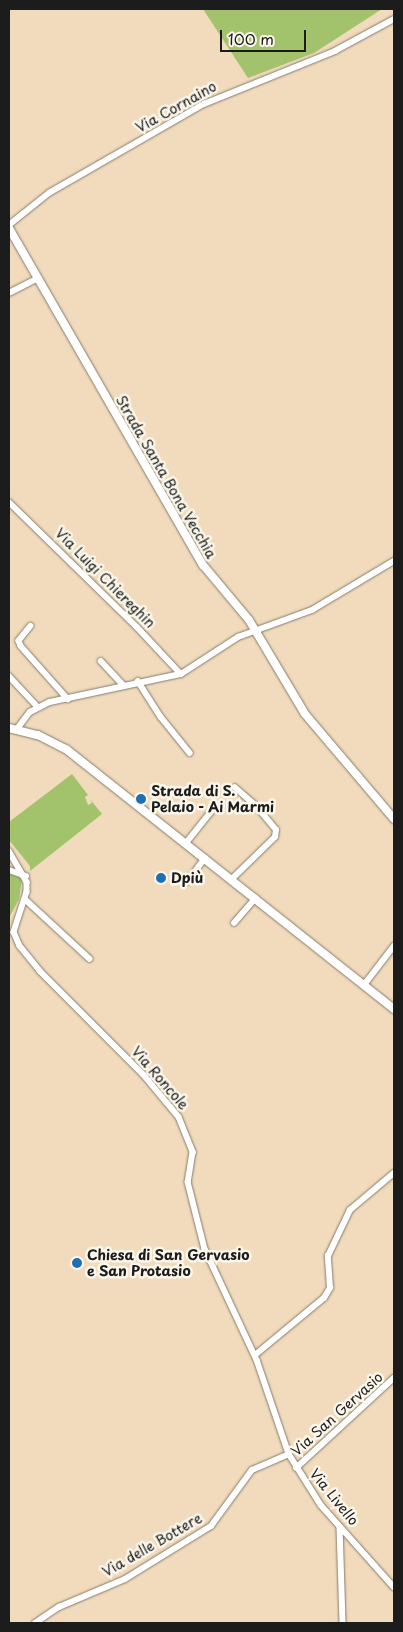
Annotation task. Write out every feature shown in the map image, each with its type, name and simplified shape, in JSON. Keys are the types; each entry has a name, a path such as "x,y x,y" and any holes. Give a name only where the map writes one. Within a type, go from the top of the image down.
{"street":[{"name":"Via Cornaino","path":"9,227 49,193 204,104 335,51 394,19"},
{"name":"Strada Santa Bona Vecchia","path":"9,227 37,279 198,557 254,628 304,714 394,819"},
{"path":"9,293 37,279"},
{"name":"Via Luigi Chiereghin","path":"9,502 137,627 181,674"},
{"path":"13,729 22,719 38,707 123,684 181,674 254,628 312,610 394,561"},
{"path":"31,626 19,641 21,646 68,699"},
{"path":"101,661 123,684"},
{"path":"9,676 24,689 38,707"},
{"path":"138,681 161,717 190,753"},
{"path":"13,729 38,734 66,749 394,1009"},
{"path":"232,879 275,837 276,830 258,807 235,788"},
{"path":"186,843 214,808"},
{"path":"9,852 26,876"},
{"path":"186,882 205,858"},
{"path":"9,870 26,876"},
{"name":"Via Roncole","path":"26,876 25,899 11,933 40,971 143,1074 179,1117 193,1152 188,1182 205,1249 255,1355 273,1412"},
{"path":"234,923 256,898"},
{"path":"25,899 90,959"},
{"path":"364,986 394,946"},
{"path":"255,1355 324,1298 330,1288 328,1256 350,1210 394,1173"},
{"name":"Via San Gervasio","path":"296,1468 394,1378"},
{"name":"Via Livello","path":"273,1412 289,1454 316,1498 394,1586"},
{"name":"Via delle Bottere","path":"36,1623 59,1607 125,1579 211,1526 252,1470 289,1454"},
{"path":"340,1526 343,1623"}],"green space":[{"path":"203,9 382,9 314,53 248,78"},
{"path":"72,774 88,795 85,797 88,805 92,803 90,799 102,814 30,871 30,866 9,840 9,822"},
{"path":"9,873 22,879 19,899 9,918"}],"place":[{"name":"Strada di S. Pelaio - Ai Marmi","path":"141,799"},
{"name":"Dpiù","path":"161,878"},
{"name":"Chiesa di San Gervasio e San Protasio","path":"77,1263"}]}
